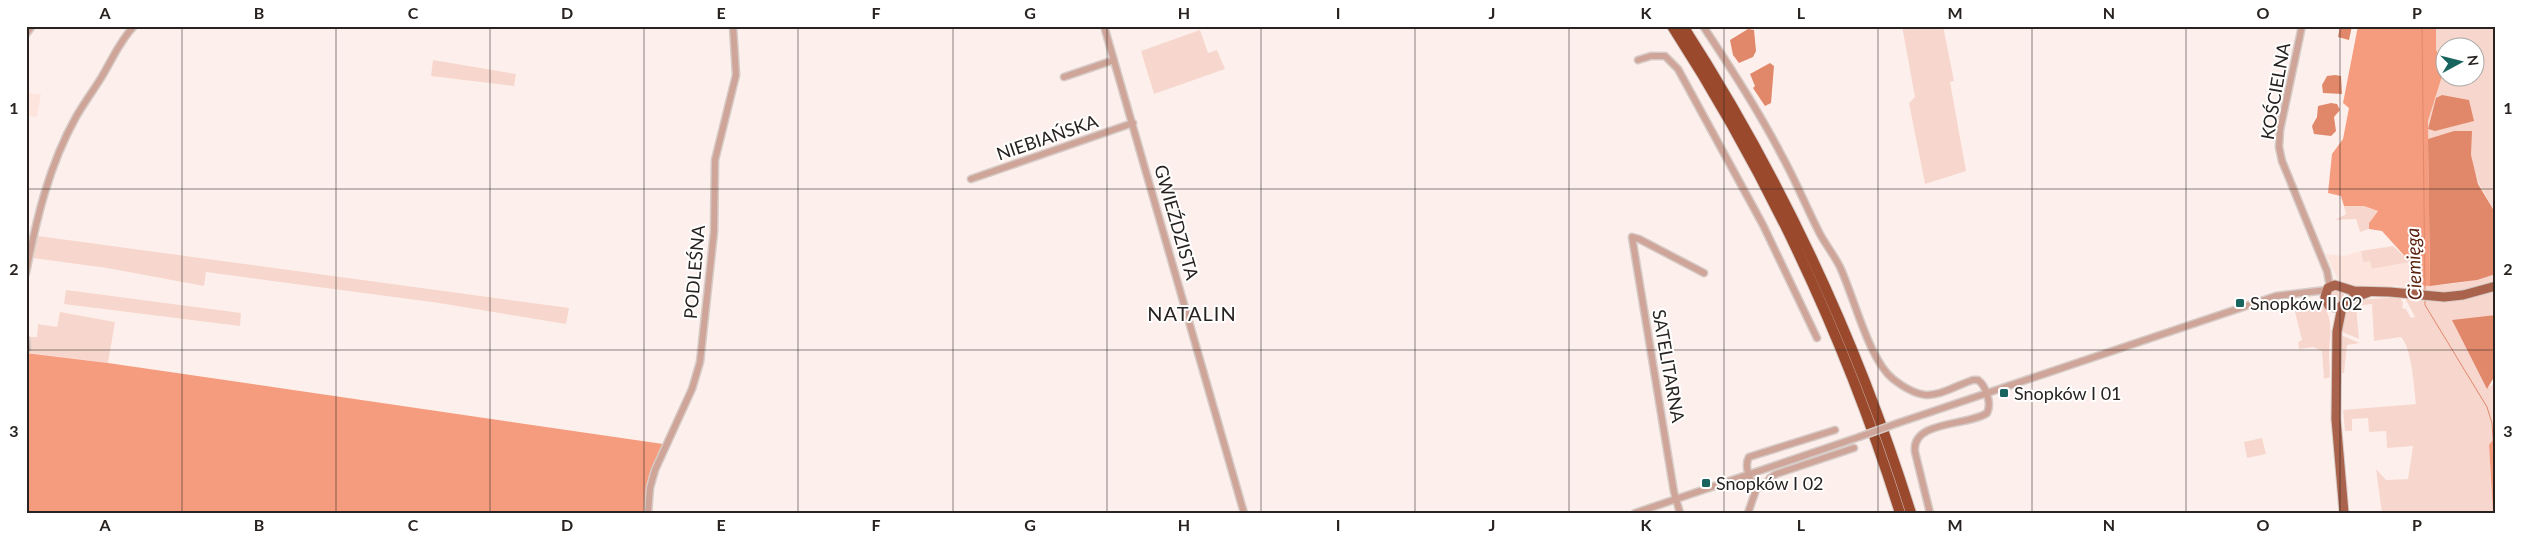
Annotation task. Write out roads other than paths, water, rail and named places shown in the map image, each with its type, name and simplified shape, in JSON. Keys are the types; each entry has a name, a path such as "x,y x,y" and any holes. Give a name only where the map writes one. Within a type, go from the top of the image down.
{"highway":[{"path":"1672,26 1738,134 1795,244 1857,388 1900,513"},
{"path":"1683,26 1755,144 1815,262 1861,370 1890,448 1911,513"}],"main road":[{"path":"2330,294 2346,290 2457,296 2496,286"},
{"path":"2336,332 2345,304 2346,290"},
{"path":"2345,304 2369,292"},
{"path":"2330,294 2345,304"},
{"path":"2330,294 2336,332 2337,440 2344,513"}],"street":[{"path":"26,34 32,26"},
{"path":"26,274 48,182 62,145 76,116 102,77 119,44 134,26"},
{"name":"PODLEŚNA","path":"648,513 650,488 655,470 692,389 700,362 714,232 715,160 736,75 732,26"},
{"name":"GWIEŹDZISTA","path":"1104,26 1244,513"},
{"path":"1703,26 1732,69 1783,157 1821,235 1840,267 1884,370 1900,383 1924,395 1941,395 1975,380 1981,382 1990,408 1985,415 1932,429 1921,434 1916,442 1916,459 1930,513"},
{"name":"KOŚCIELNA","path":"2302,26 2280,130 2279,147 2282,161 2327,271 2330,294"},
{"path":"1638,60 1660,55 1669,59 1678,69 1763,225 1817,338"},
{"path":"1064,77 1114,60"},
{"name":"NIEBIAŃSKA","path":"971,180 1133,123"},
{"name":"SATELITARNA","path":"1680,513 1676,499 1632,237 1640,239 1704,273"},
{"path":"1635,513 2240,307 2276,296 2330,294"},
{"path":"26,339 27,349"},
{"path":"1835,430 1749,457 1747,461 1752,482 1757,487 1764,487 1770,478 1776,474 1854,448"},
{"path":"1748,513 1757,487"}],"waterway":[{"name":"Ciemięga","path":"2422,26 2425,290"},
{"name":"Ciemięga","path":"2425,299 2425,305 2487,407 2492,423 2496,483"}],"place":[{"name":"Snopków II 02","path":"2240,303"},
{"name":"Snopków I 01","path":"2004,393"},
{"name":"Snopków I 02","path":"1706,483"}],"district":[{"name":"NATALIN","path":"1192,313"}]}
